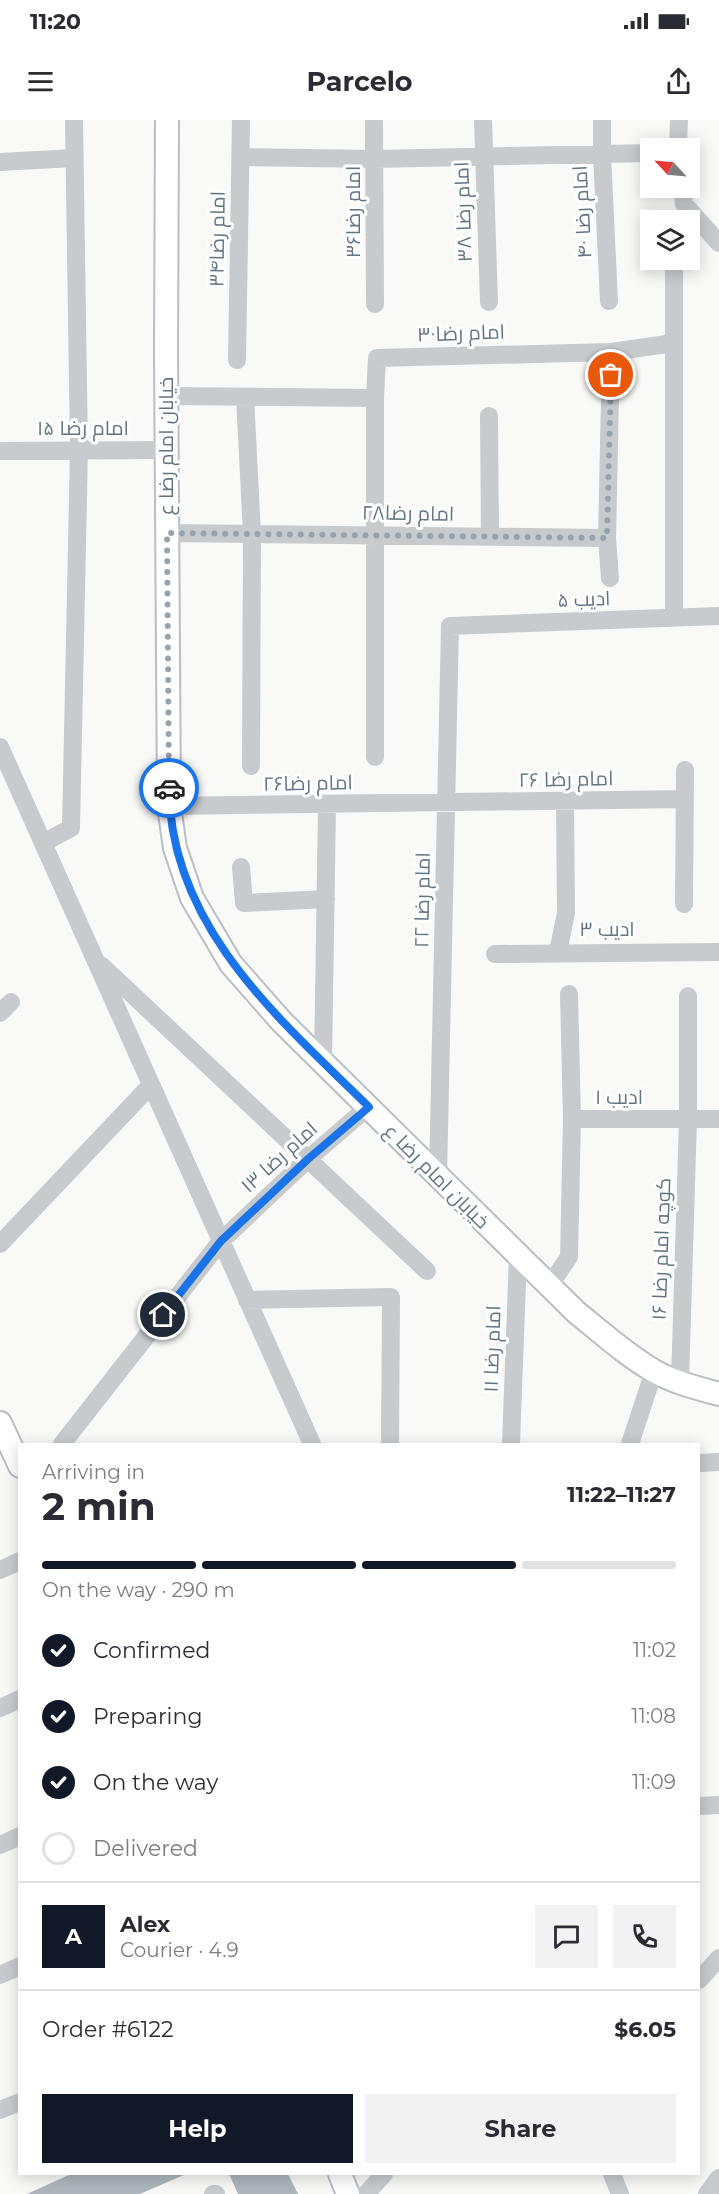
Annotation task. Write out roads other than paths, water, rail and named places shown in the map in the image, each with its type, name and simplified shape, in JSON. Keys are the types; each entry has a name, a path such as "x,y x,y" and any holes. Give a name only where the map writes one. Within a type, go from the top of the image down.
{"main road":[{"name":"خیابان امام رضا ع","path":"167,120 166,450 169,806 175,848 192,898 231,964 282,1022 576,1312 614,1344 654,1371 719,1394"},
{"path":"2,1434 18,1462"}],"street":[{"path":"43,843 71,828 78,450 74,120"},
{"name":"امام رضا۳۴","path":"237,360 241,120"},
{"name":"امام رضا۳۶","path":"374,120 375,304"},
{"name":"امام رضا ۳۸","path":"483,120 489,302"},
{"name":"امام رضا ۴۰","path":"602,120 609,301"},
{"path":"678,138 679,120"},
{"path":"241,156 375,159 640,153"},
{"path":"0,162 74,158"},
{"path":"685,198 719,243"},
{"path":"674,270 674,618"},
{"path":"610,578 607,538 611,352 674,343"},
{"name":"امام رضا۳۰","path":"375,398 377,358 611,352"},
{"path":"166,396 375,398 375,757"},
{"path":"245,397 252,534 251,766"},
{"path":"489,416 490,536"},
{"name":"۱۵ امام رضا","path":"0,451 166,450"},
{"name":"امام رضا۲۸","path":"167,533 607,538"},
{"name":"ادیب ۵","path":"450,626 719,616"},
{"name":"امام رضا ۲۲","path":"438,1176 450,626"},
{"path":"0,747 312,1443"},
{"path":"684,904 685,770"},
{"name":"امام رضا ۲۶","path":"447,804 685,800"},
{"path":"558,952 566,913 565,802"},
{"name":"امام رضا۲۶","path":"169,806 447,804"},
{"path":"323,1062 327,805"},
{"path":"241,867 244,903 326,899"},
{"name":"ادیب ۳","path":"495,954 719,952"},
{"path":"96,961 427,1270"},
{"name":"ادیب ۱","path":"569,994 572,1119 719,1119"},
{"name":"کوچه امام رضا ۱۶","path":"680,1381 688,1119 688,996"},
{"path":"0,1244 151,1085"},
{"name":"امام رضا ۱۳","path":"63,1443 221,1241 308,1159 369,1107"},
{"path":"549,1286 570,1257 572,1119"},
{"name":"امام رضا ۱۱","path":"511,1443 518,1255"},
{"path":"247,1300 391,1297 390,1443"},
{"path":"630,1443 654,1371"},
{"path":"700,1463 719,1462"},
{"path":"0,1570 18,1562"},
{"path":"0,1708 18,1700"},
{"path":"700,1806 719,1806"},
{"path":"0,1845 18,1837"},
{"path":"700,1979 719,1958"},
{"path":"0,1975 18,1967"},
{"path":"0,2110 18,2103"},
{"path":"347,2189 382,2175"},
{"path":"612,2175 620,2194"},
{"path":"707,2194 719,2178"}]}
